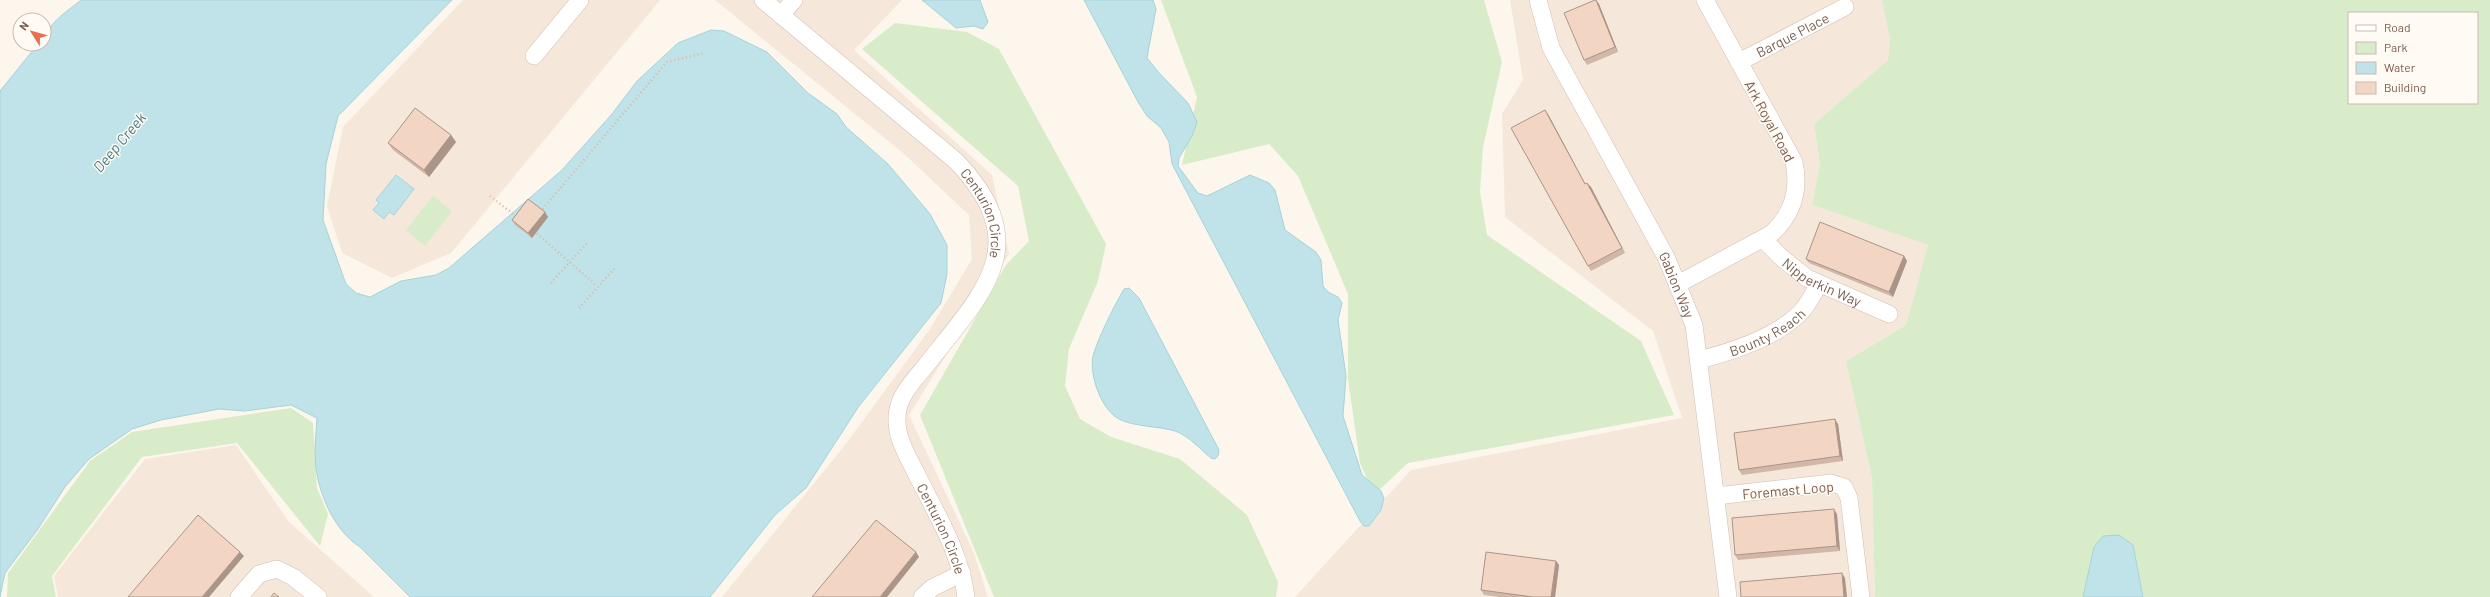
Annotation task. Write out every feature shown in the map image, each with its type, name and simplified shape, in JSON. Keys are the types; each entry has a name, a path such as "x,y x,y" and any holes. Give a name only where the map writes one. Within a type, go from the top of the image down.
{"street":[{"path":"534,56 580,0"},
{"name":"Centurion Circle","path":"763,0 956,161 974,179 986,198 993,214 997,250 993,271 975,302 904,395 896,416 897,428 905,450 950,539 962,573 966,597"},
{"path":"781,15 794,0"},
{"name":"Gabion Way","path":"1538,0 1544,26 1554,54 1666,257 1694,325 1728,597"},
{"name":"Ark Royal Road","path":"1678,284 1762,239 1779,227 1791,207 1795,196 1796,173 1794,162 1706,0"},
{"name":"Barque Place","path":"1740,62 1845,7"},
{"name":"Nipperkin Way","path":"1762,239 1794,269 1819,284 1889,314"},
{"name":"Bounty Reach","path":"1699,360 1744,347 1792,320 1810,300 1819,284"},
{"name":"Foremast Loop","path":"1716,496 1831,483 1844,487 1849,498 1861,597"},
{"path":"239,597 259,574 277,569 293,577 318,597"},
{"path":"922,597 932,588 962,573"}],"path":[{"path":"538,214 667,62 704,53"},
{"path":"490,196 523,222"},
{"path":"528,226 597,286"},
{"path":"551,283 588,242"},
{"path":"579,308 597,286 616,267"}],"shaded area":[{"path":"463,0 660,0 451,253 392,278 342,253 327,206 343,127"},
{"path":"715,0 902,0 854,50 992,175 1009,254 909,415 974,553 988,597 722,597 845,445 930,329 972,259 969,215 903,153"},
{"path":"1510,0 1882,0 1890,40 1888,60 1814,124 1820,164 1812,205 1928,245 1906,325 1846,361 1872,478 1875,597 1295,597 1411,470 1682,418 1653,331 1505,217 1502,114 1523,80"},
{"path":"236,445 289,522 374,597 58,597 54,576 145,459"}],"green space":[{"path":"1161,0 1484,0 1502,62 1483,147 1480,192 1487,235 1641,341 1674,415 1408,463 1374,495 1360,463 1348,379 1348,294 1298,176 1269,144 1182,165 1197,97"},
{"path":"1882,0 2490,0 2490,597 2143,597 2133,545 2089,577 2083,597 1875,597 1872,478 1846,361 1906,325 1928,245 1812,205 1820,164 1814,124 1888,60 1890,40"},
{"path":"895,23 967,32 999,49 1106,244 1098,281 1069,349 1065,386 1080,419 1111,437 1180,459 1247,515 1278,582 1276,597 994,597 920,415 1006,265 1029,241 1018,186 862,49"},
{"path":"433,196 452,211 425,246 406,230"},
{"path":"291,408 313,423 317,488 328,514 320,546 237,443 142,457 52,576 56,597 7,597 8,573 90,461 132,432"}],"water":[{"name":"Deep Creek","path":"81,0 452,0 338,116 326,164 323,220 346,284 356,293 370,297 401,281 436,275 449,268 562,170 612,114 637,81 678,43 711,30 724,31 767,52 808,93 837,114 846,127 888,164 930,214 947,245 947,274 941,303 859,406 806,488 775,515 710,597 410,597 343,532 336,523 325,502 316,468 315,443 317,418 291,405 245,411 219,409 161,420 132,429 89,459 65,487 38,529 5,573 0,597 0,91 32,52 52,52 52,25"},
{"path":"922,0 980,0 988,22 983,29 974,26 956,28"},
{"path":"1084,0 1153,0 1156,9 1147,58 1188,103 1197,122 1192,136 1179,158 1178,166 1198,193 1207,196 1250,175 1269,183 1275,190 1285,230 1316,252 1321,260 1323,286 1328,292 1338,297 1342,303 1338,320 1346,376 1343,416 1362,475 1381,491 1384,498 1381,510 1369,526 1364,526 1360,521 1172,164 1169,142 1161,128 1147,116 1138,102"},
{"path":"396,175 414,189 394,215 389,212 384,219 373,210 379,203 376,200"},
{"path":"1129,288 1139,298 1219,450 1218,456 1215,459 1211,458 1180,433 1168,429 1134,424 1121,420 1114,416 1103,402 1095,383 1092,364 1093,356 1102,332 1116,304 1124,289"},
{"path":"2119,535 2133,545 2143,597 2083,597 2094,547 2103,536"}],"building":[{"path":"1595,0 1615,47 1584,60 1564,13"},
{"path":"415,108 451,135 424,170 388,143"},
{"path":"1545,110 1622,248 1588,266 1511,128"},
{"path":"528,199 545,212 528,233 512,220"},
{"path":"1820,222 1904,256 1889,292 1806,259"},
{"path":"1835,419 1840,456 1739,470 1734,433"},
{"path":"1834,509 1837,546 1735,555 1732,518"},
{"path":"198,515 240,552 202,597 128,597"},
{"path":"876,520 916,552 880,597 812,597"},
{"path":"1486,552 1556,561 1551,597 1533,597 1481,590"},
{"path":"1842,573 1844,597 1741,597 1740,582"},
{"path":"274,593 279,597 271,597"}]}
